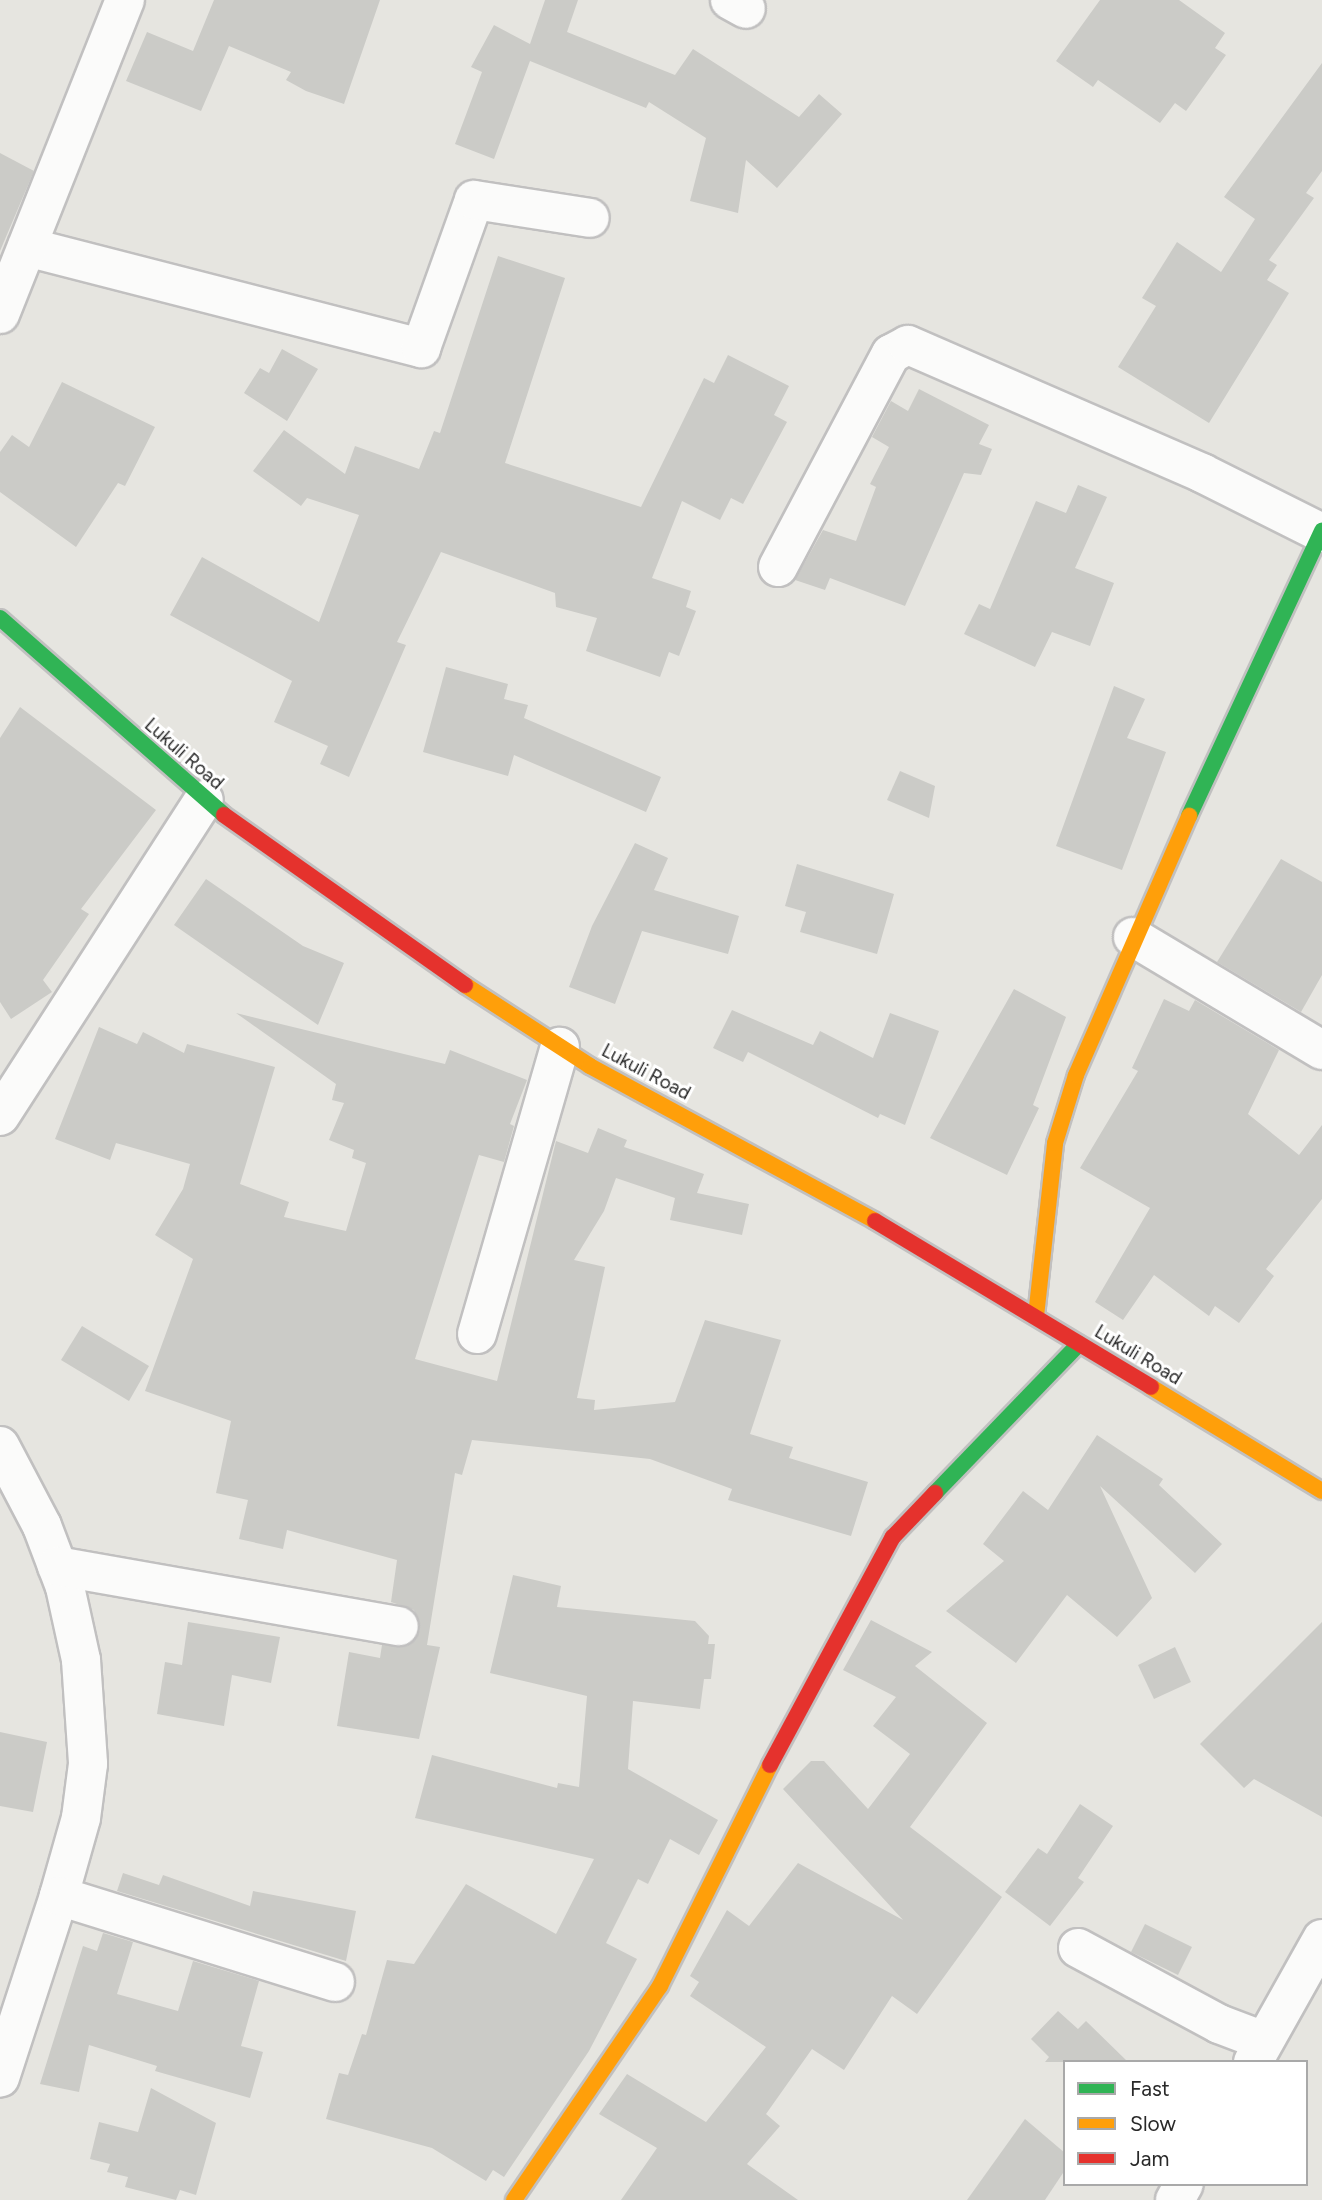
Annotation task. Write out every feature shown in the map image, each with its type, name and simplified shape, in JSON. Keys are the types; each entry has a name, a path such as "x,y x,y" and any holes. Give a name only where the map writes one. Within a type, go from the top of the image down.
{"street":[{"path":"0,314 125,0"},
{"path":"27,247 421,348 474,200 590,218"},
{"path":"779,567 891,354 908,345 1202,473 1322,532 1133,937 1076,1075 1055,1143 1036,1316"},
{"name":"Lukuli Road","path":"0,618 204,800 341,901 560,1046 824,1190 1322,1491"},
{"path":"0,1116 204,800"},
{"path":"1133,937 1322,1050"},
{"path":"477,1334 560,1046"},
{"path":"514,2200 660,1986 823,1660 893,1537 1079,1343"},
{"path":"0,1446 57,1566 81,1660 88,1764 80,1818 59,1896 0,2078"},
{"path":"57,1566 399,1626"},
{"path":"59,1896 335,1982"},
{"path":"1078,1948 1219,2025 1259,2052 1322,1939"}],"building":[{"path":"214,0 380,0 344,104 306,91 286,80 291,72 229,46 201,111 126,81 147,32 193,51"},
{"path":"545,0 578,0 567,32 675,75 693,49 799,117 819,94 842,114 777,188 746,160 738,213 690,201 706,138 649,102 646,108 530,61 494,159 455,144 482,72 471,67 494,25 530,44"},
{"path":"1100,0 1179,0 1225,33 1215,48 1226,55 1186,111 1175,103 1160,123 1098,80 1093,87 1056,61"},
{"path":"1322,63 1322,171 1306,193 1314,198 1269,260 1277,265 1267,280 1289,293 1209,423 1118,367 1156,306 1142,298 1177,242 1221,272 1255,219 1224,197"},
{"path":"0,153 34,171 0,251"},
{"path":"498,256 565,278 505,463 641,507 704,378 714,383 728,355 789,386 774,415 787,422 743,504 731,498 720,520 682,501 652,578 691,591 686,607 696,611 679,656 669,652 660,677 586,651 597,618 556,607 555,593 441,552 397,642 406,645 349,777 320,764 328,746 274,722 292,681 170,615 202,557 319,622 359,515 307,498 301,506 253,471 284,430 345,474 355,446 419,469 434,431 440,433"},
{"path":"282,349 318,369 287,421 244,393 260,368 269,373"},
{"path":"62,382 155,427 125,486 118,483 76,547 0,492 0,452 12,435 29,447"},
{"path":"919,389 989,425 979,444 992,449 981,475 964,473 905,606 830,578 825,590 795,580 823,530 856,541 876,487 870,484 889,447 872,437 891,401 908,411"},
{"path":"1078,485 1107,497 1075,568 1114,583 1090,646 1052,632 1035,667 964,634 979,604 990,609 1036,501 1066,513"},
{"path":"446,667 508,684 504,699 528,705 524,718 661,777 646,812 514,755 508,776 423,752"},
{"path":"1114,686 1145,699 1127,738 1166,752 1122,870 1056,846"},
{"path":"20,707 156,810 81,909 89,914 43,980 52,992 11,1019 0,1002 0,738"},
{"path":"900,771 935,786 929,818 887,800"},
{"path":"635,843 668,858 654,890 739,916 728,954 642,931 615,1004 569,987 592,926"},
{"path":"1281,859 1322,882 1322,975 1301,1012 1217,962"},
{"path":"797,864 894,894 877,954 800,932 806,912 785,906"},
{"path":"206,879 303,946 344,963 318,1025 174,925"},
{"path":"1014,989 1066,1017 1033,1105 1039,1108 1007,1175 930,1138"},
{"path":"1164,999 1189,1011 1195,1000 1279,1050 1248,1114 1299,1155 1322,1125 1322,1199 1266,1269 1274,1276 1239,1323 1215,1306 1209,1316 1154,1275 1123,1320 1095,1302 1150,1208 1080,1168 1138,1071 1132,1068"},
{"path":"732,1010 813,1045 820,1031 873,1058 890,1013 939,1031 905,1125 880,1114 878,1118 748,1052 743,1062 713,1048"},
{"path":"236,1013 445,1064 450,1050 527,1080 510,1124 514,1126 504,1162 479,1155 415,1359 497,1381 556,1141 588,1153 598,1128 627,1140 624,1147 704,1174 697,1193 749,1204 742,1235 670,1220 675,1198 616,1178 604,1211 574,1260 605,1267 577,1398 595,1400 594,1410 675,1402 705,1320 781,1340 750,1434 793,1447 789,1458 868,1482 851,1536 728,1500 732,1489 650,1459 472,1440 462,1475 455,1473 427,1645 440,1647 419,1739 337,1726 349,1652 380,1658 382,1645 407,1646 420,1630 414,1610 391,1602 397,1560 287,1530 283,1549 239,1539 248,1500 216,1493 231,1421 145,1391 193,1259 155,1235 183,1189 190,1164 116,1143 110,1160 55,1139 99,1027 137,1044 143,1032 184,1053 187,1044 275,1067 240,1184 289,1202 284,1217 346,1231 366,1163 352,1158 354,1150 329,1140 344,1103 332,1100 336,1084"},
{"path":"82,1326 149,1366 129,1401 61,1360"},
{"path":"1097,1435 1163,1479 1159,1485 1222,1544 1195,1573 1100,1486 1152,1598 1117,1637 1067,1595 1016,1663 946,1611 1004,1561 983,1544 1023,1491 1048,1510"},
{"path":"513,1575 561,1586 557,1607 695,1621 709,1636 708,1644 715,1644 711,1679 704,1679 700,1709 633,1701 628,1769 718,1820 699,1855 670,1839 648,1884 638,1879 606,1943 637,1959 589,2051 504,2177 493,2170 486,2181 432,2148 326,2119 339,2073 348,2075 362,2034 366,2035 387,1960 414,1964 466,1884 556,1934 594,1859 415,1818 432,1755 557,1788 558,1783 579,1787 587,1696 490,1673"},
{"path":"871,1620 932,1652 915,1666 987,1723 910,1827 1002,1897 917,2014 892,1996 844,2070 812,2049 766,2114 780,2126 747,2164 798,2200 621,2200 657,2148 599,2114 627,2074 706,2122 766,2047 690,1996 699,1982 690,1976 727,1910 749,1926 798,1863 903,1920 783,1789 811,1761 824,1761 868,1809 910,1754 873,1726 896,1697 843,1670"},
{"path":"188,1622 280,1637 271,1683 232,1675 224,1726 157,1714 165,1662 182,1665"},
{"path":"1322,1622 1322,1817 1254,1779 1244,1788 1200,1744"},
{"path":"1175,1647 1191,1682 1154,1699 1138,1665"},
{"path":"0,1732 47,1742 33,1812 0,1806"},
{"path":"1080,1804 1113,1826 1078,1878 1084,1882 1050,1926 1005,1892 1038,1848 1047,1854"},
{"path":"123,1873 159,1885 163,1875 250,1906 253,1891 356,1911 346,1961 117,1891"},
{"path":"1145,1924 1192,1947 1178,1975 1131,1952"},
{"path":"103,1933 133,1942 117,1994 178,2011 193,1961 259,1981 241,2046 263,2052 250,2098 155,2071 157,2066 89,2045 79,2092 40,2084 83,1946 97,1951"},
{"path":"1058,2011 1078,2029 1086,2021 1126,2060 1045,2062 1049,2057 1031,2039"},
{"path":"151,2088 216,2123 196,2195 180,2190 176,2200 125,2187 128,2177 107,2172 110,2164 90,2159 99,2122 138,2132"},
{"path":"1025,2119 1063,2151 1063,2173 1045,2200 967,2200"}],"traffic: fast":[{"path":"1189,816 1322,531"},
{"path":"0,618 224,815"},
{"path":"935,1493 1079,1344"}],"traffic: slow":[{"path":"1036,1316 1055,1143 1076,1075 1189,816"},
{"path":"465,985 590,1066 875,1221"},
{"path":"1151,1387 1322,1491"},
{"path":"514,2200 660,1986 770,1765"}],"traffic: jam":[{"path":"224,815 465,985"},
{"path":"875,1221 1151,1387"},
{"path":"770,1765 893,1537 935,1493"}]}
